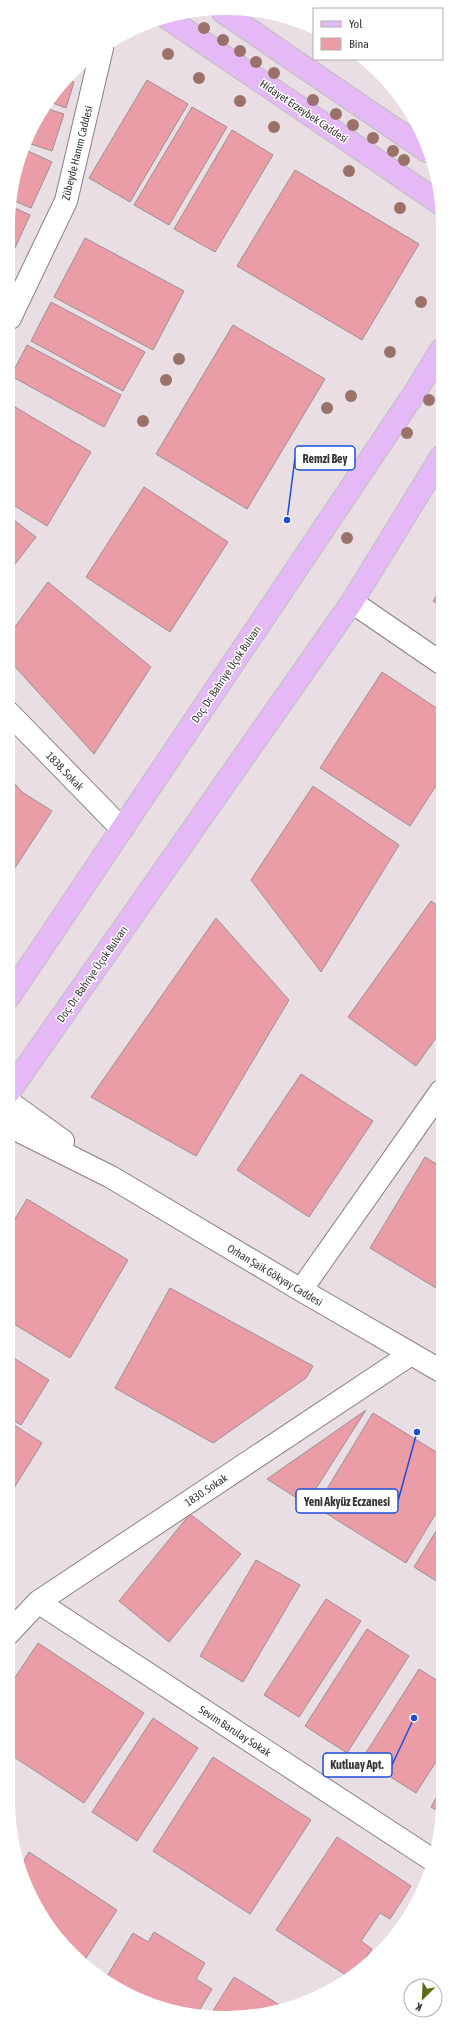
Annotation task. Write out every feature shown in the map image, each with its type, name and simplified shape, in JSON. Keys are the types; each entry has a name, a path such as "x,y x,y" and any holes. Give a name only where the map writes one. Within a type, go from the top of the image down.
{"main road":[{"path":"226,15 421,147"},
{"name":"Hidayet Erzeybek Caddesi","path":"173,22 434,199"},
{"name":"Doç. Dr. Bahriye Üçok Bulvarı","path":"15,988 414,394 436,358"},
{"name":"Doç. Dr. Bahriye Üçok Bulvarı","path":"15,1083 352,602 436,465"}],"street":[{"name":"Zübeyde Hanım Caddesi","path":"15,308 66,201 100,56"},
{"path":"352,602 436,661"},
{"name":"1838. Sokak","path":"15,719 122,829"},
{"path":"301,1290 436,1098"},
{"name":"Orhan Şaik Gökyay Caddesi","path":"15,1106 111,1176"},
{"name":"Orhan Şaik Gökyay Caddesi","path":"15,1129 111,1176 301,1290 436,1368"},
{"name":"1830. Sokak","path":"15,1627 38,1602 411,1354"},
{"name":"Sevim Barulay Sokak","path":"38,1602 428,1857"}],"building":[{"path":"147,80 188,104 130,202 89,178"},
{"path":"73,81 74,82 66,108 54,103"},
{"path":"192,107 227,127 169,225 134,205"},
{"path":"50,109 64,114 52,151 31,144"},
{"path":"232,130 273,155 215,252 174,229"},
{"path":"29,151 52,162 31,208 16,202 22,171"},
{"path":"295,170 419,244 362,340 237,266"},
{"path":"16,208 30,215 15,248"},
{"path":"85,238 184,291 153,350 54,297"},
{"path":"51,302 145,352 123,391 31,341"},
{"path":"233,325 325,379 247,509 156,454"},
{"path":"27,345 121,395 104,427 15,378 15,368"},
{"path":"15,407 91,452 47,526 15,506"},
{"path":"144,487 228,542 170,632 86,577"},
{"path":"15,521 36,537 15,564"},
{"path":"48,582 151,667 94,754 15,667 15,627"},
{"path":"436,596 436,603 433,601"},
{"path":"382,672 436,708 436,786 410,826 320,768"},
{"path":"15,784 22,792 52,811 15,868"},
{"path":"313,786 399,845 321,972 251,880"},
{"path":"431,901 436,904 436,1038 416,1066 348,1017"},
{"path":"216,918 289,1000 196,1156 91,1097"},
{"path":"301,1074 373,1121 309,1217 237,1170"},
{"path":"425,1157 436,1164 436,1288 370,1248"},
{"path":"27,1199 128,1260 70,1358 15,1325 15,1219"},
{"path":"170,1288 313,1366 306,1378 213,1443 115,1388"},
{"path":"15,1359 49,1380 21,1425 15,1421"},
{"path":"366,1410 306,1504 267,1479"},
{"path":"373,1413 436,1452 436,1513 406,1563 316,1507"},
{"path":"15,1426 42,1443 15,1486"},
{"path":"190,1514 241,1554 169,1642 119,1601"},
{"path":"436,1531 436,1581 414,1567"},
{"path":"256,1560 300,1585 243,1682 200,1656"},
{"path":"326,1599 361,1621 299,1717 264,1695"},
{"path":"367,1629 409,1656 347,1753 305,1726"},
{"path":"38,1643 144,1713 84,1803 15,1758 15,1678"},
{"path":"419,1669 436,1680 436,1762 416,1793 362,1759"},
{"path":"153,1718 198,1748 137,1841 92,1812"},
{"path":"213,1757 311,1820 250,1914 153,1851"},
{"path":"436,1798 436,1810 431,1807"},
{"path":"337,1837 411,1886 390,1919 380,1913 361,1941 372,1949 364,1959 345,1974 276,1930"},
{"path":"29,1852 117,1910 86,1958 58,1929 50,1917 37,1894 24,1861"},
{"path":"154,1932 205,1963 196,1979 212,1989 200,2009 184,2007 158,2000 132,1989 108,1975 133,1933 148,1942"},
{"path":"234,1977 278,2004 239,2011 213,2011"}],"place":[{"name":"Remzi Bey","path":"287,520"},
{"name":"Yeni Akyüz Eczanesi","path":"417,1432"},
{"name":"Kutluay Apt.","path":"414,1718"}]}
